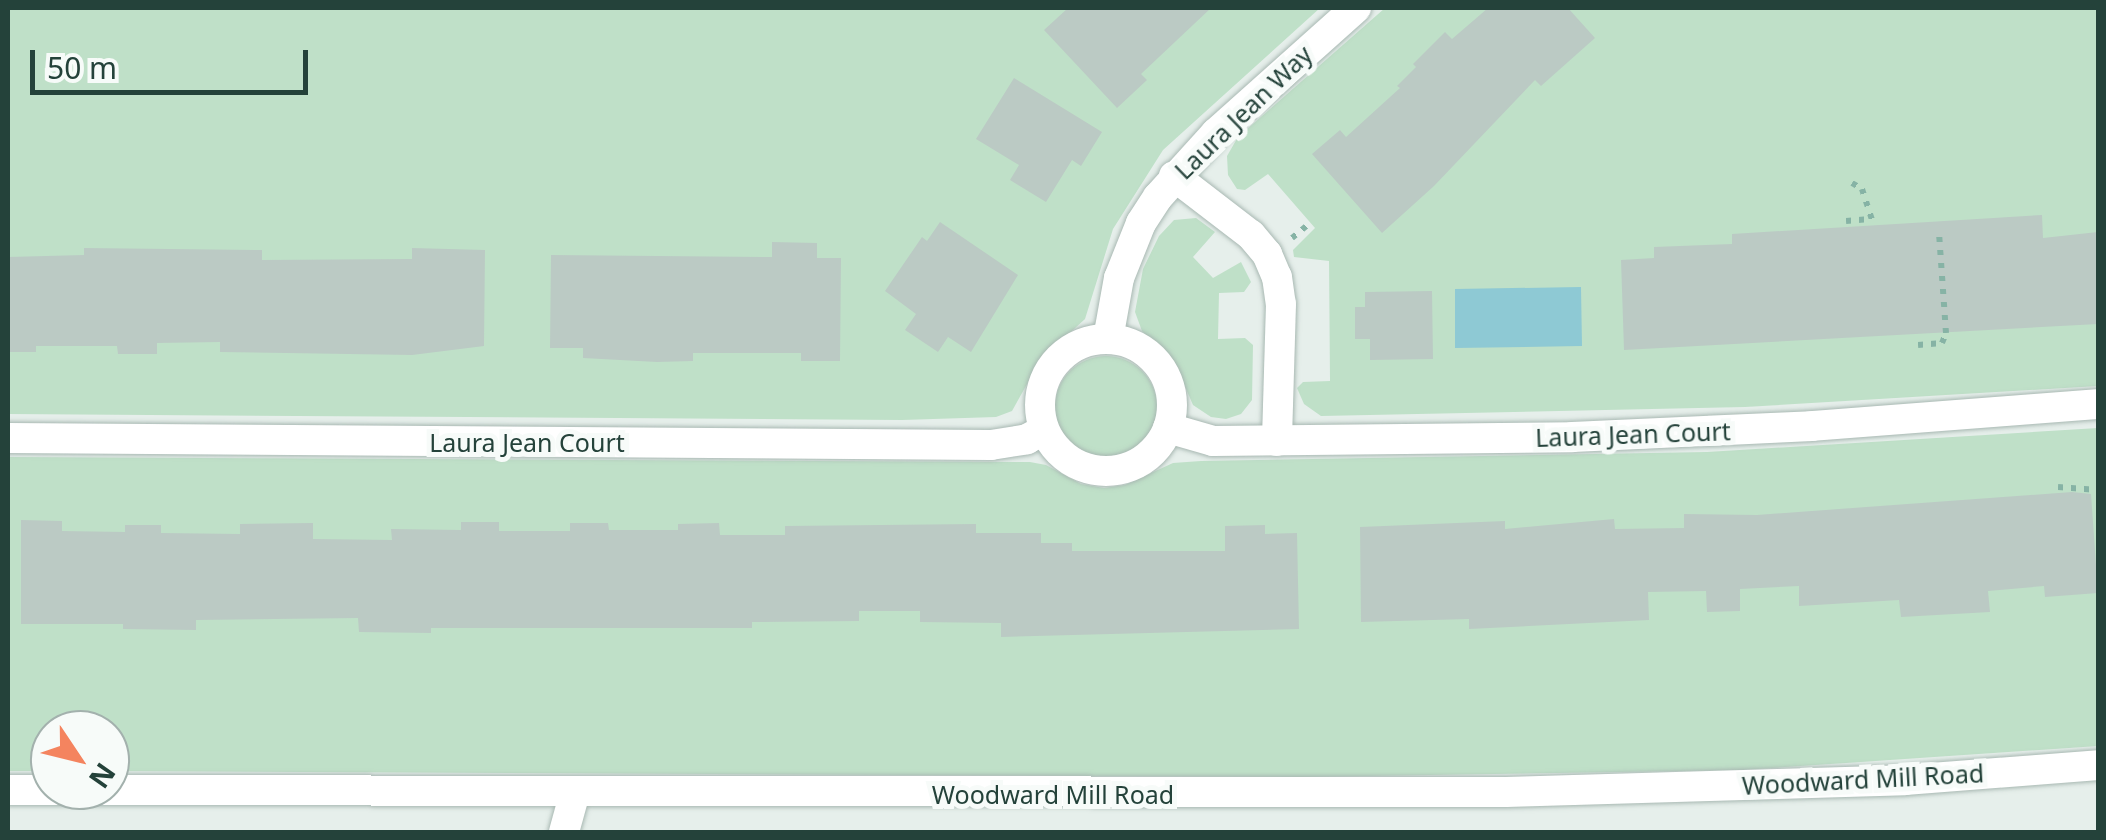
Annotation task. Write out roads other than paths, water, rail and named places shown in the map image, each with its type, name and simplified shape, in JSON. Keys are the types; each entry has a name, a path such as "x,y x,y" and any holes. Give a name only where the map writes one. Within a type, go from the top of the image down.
{"street":[{"name":"Laura Jean Way","path":"1108,340 1119,278 1130,247 1174,176 1216,133 1356,8"},
{"path":"1174,176 1251,235 1267,254 1277,277 1281,304 1277,441"},
{"path":"1108,340 1140,348 1158,364 1171,394 1168,428 1156,448 1139,463 1107,472 1074,464 1056,450 1044,430 1041,395 1048,373 1073,348 1108,340"},
{"name":"Laura Jean Court","path":"1168,428 1213,441 1735,431 2098,404"},
{"name":"Laura Jean Court","path":"8,438 991,445 1027,439 1044,430"},
{"name":"Woodward Mill Road","path":"8,790 1506,792 1905,780 2098,765"},
{"path":"564,832 575,792"}],"water":[{"path":"1581,287 1582,346 1455,348 1455,289"}]}
